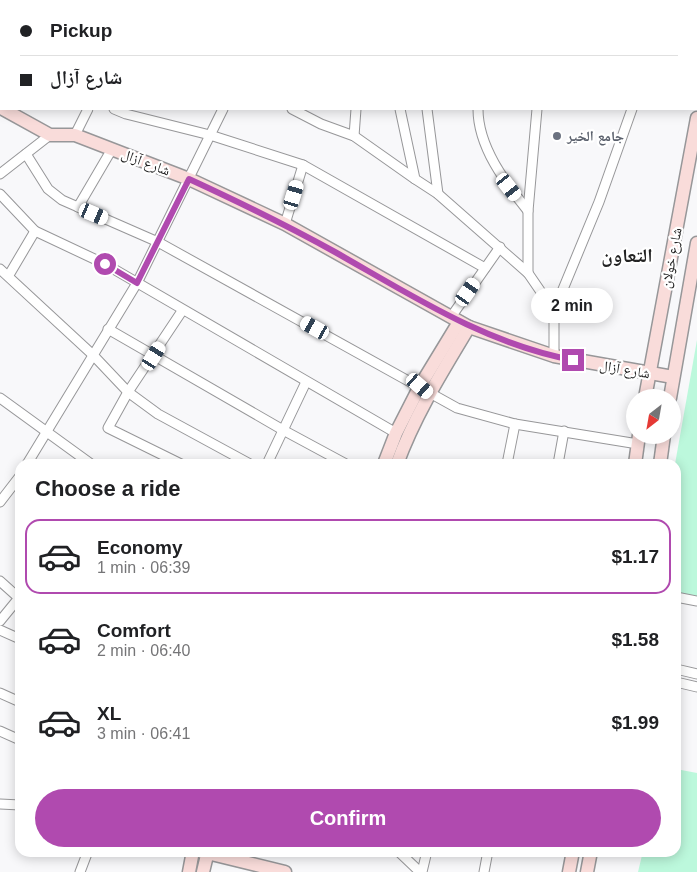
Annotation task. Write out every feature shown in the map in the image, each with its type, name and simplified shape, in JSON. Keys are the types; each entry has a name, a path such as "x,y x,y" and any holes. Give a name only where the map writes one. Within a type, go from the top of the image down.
{"street":[{"name":"شارع آزال","path":"5,110 50,135 75,135 189,179 285,224 460,322 554,356 673,377"},
{"path":"75,135 88,110"},
{"path":"116,110 210,135 302,165 486,268"},
{"path":"30,459 137,283 222,110"},
{"path":"294,110 321,124 354,136 438,194 500,247 528,274 554,311"},
{"path":"354,136 356,110"},
{"path":"400,110 415,179"},
{"path":"427,110 438,194"},
{"path":"478,110 478,125 500,175 528,211"},
{"path":"528,274 528,211 537,110"},
{"path":"554,356 554,311 599,202 632,110"},
{"name":"شارع خولان","path":"646,389 697,118"},
{"path":"0,174 50,135"},
{"path":"78,207 112,149"},
{"path":"26,154 48,189 62,200 158,242 456,408 515,424 626,438"},
{"path":"285,224 302,165"},
{"path":"0,194 35,231 105,264 182,311 396,433"},
{"path":"8,275 35,231"},
{"name":"شارع خولان","path":"671,389 697,243"},
{"path":"393,459 406,438 425,390 486,268 500,247"},
{"path":"0,269 93,355 128,392 158,414 241,459"},
{"path":"170,459 108,428 128,392 154,356 182,311"},
{"path":"108,329 282,430 337,459"},
{"path":"270,459 306,382"},
{"path":"392,459 396,433 425,390"},
{"path":"0,398 46,430 81,459"},
{"path":"508,459 515,424"},
{"path":"559,459 564,431"},
{"path":"635,459 638,444"},
{"path":"661,459 663,444"},
{"path":"0,502 15,482"},
{"path":"0,581 15,595"},
{"path":"681,598 697,601"},
{"path":"0,621 15,604"},
{"path":"0,630 15,637"},
{"path":"681,670 697,674"},
{"path":"681,683 697,686"},
{"path":"0,693 15,700"},
{"path":"0,731 15,738"},
{"path":"0,804 15,803"},
{"path":"80,872 86,857"},
{"path":"189,872 192,857"},
{"path":"203,872 204,857"},
{"path":"224,857 278,871"},
{"path":"405,857 421,872 425,857"},
{"path":"484,872 487,857"},
{"path":"569,872 572,857"},
{"path":"587,872 590,857"}],"green space":[{"path":"697,340 697,599 681,595 681,459 676,459 679,444 681,444 681,430"},
{"path":"681,770 697,773 697,872 638,872 642,857 681,857"}],"place":[{"name":"جامع الخير","path":"557,136"}],"district":[{"name":"التعاون","path":"627,255"}],"route":[{"path":"105,264 137,283 189,179 285,224 469,327 554,356 573,360"}]}
